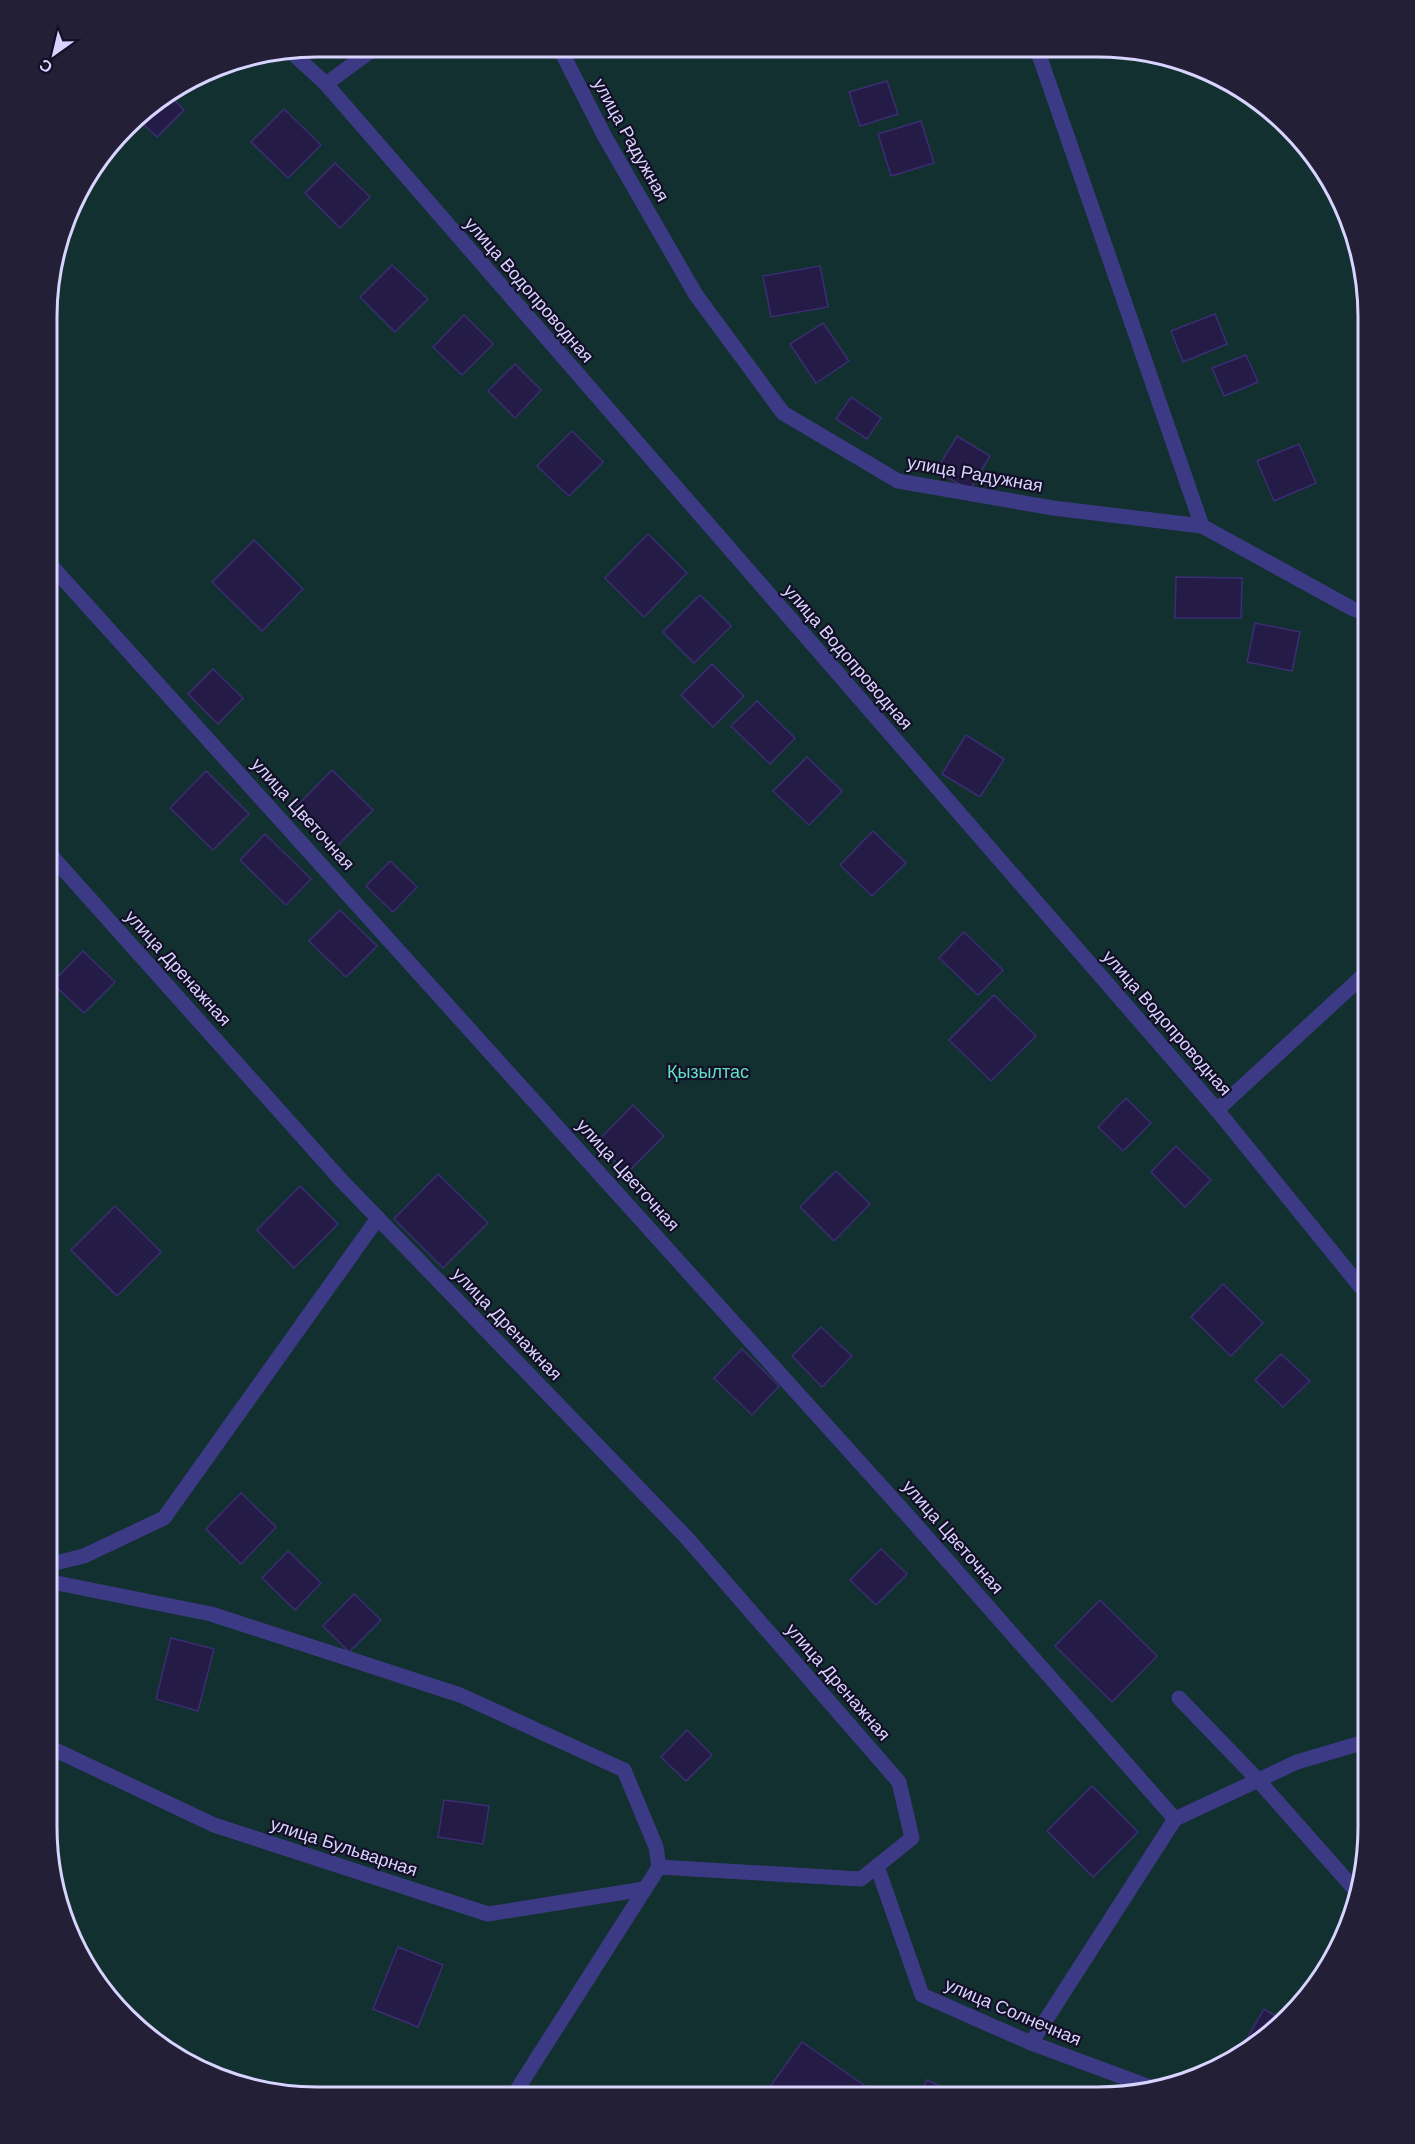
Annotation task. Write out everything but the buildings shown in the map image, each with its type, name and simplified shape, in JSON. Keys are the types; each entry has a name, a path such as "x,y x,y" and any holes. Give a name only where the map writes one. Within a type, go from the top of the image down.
{"street":[{"path":"326,84 362,57"},
{"name":"улица Радужная","path":"564,57 605,137 696,295 783,413 898,481 1053,508 1202,526 1358,611"},
{"path":"1040,57 1202,526"},
{"name":"улица Водопроводная","path":"298,58 326,84 1217,1110 1358,1284"},
{"name":"улица Цветочная","path":"57,571 909,1516 1175,1819"},
{"name":"улица Дренажная","path":"57,862 378,1218 686,1537 899,1782 912,1838 877,1866"},
{"path":"1217,1110 1358,980"},
{"path":"57,1563 84,1556 164,1518 378,1218"},
{"path":"57,1583 211,1614 460,1695 624,1770 656,1847 659,1867 519,2087"},
{"path":"1179,1698 1258,1780 1351,1885"},
{"path":"1031,2043 1175,1819 1297,1762 1358,1744"},
{"name":"улица Бульварная","path":"57,1751 214,1825 488,1914 644,1889"},
{"path":"659,1867 861,1879 877,1866"},
{"name":"улица Солнечная","path":"877,1866 922,1995 1031,2043 1141,2083"}],"green space":[{"name":"Қызылтас","path":"1098,57 1132,59 1165,66 1197,77 1228,92 1256,111 1282,133 1304,159 1331,202 1344,234 1353,266 1358,317 1358,1827 1356,1861 1349,1894 1338,1926 1323,1957 1304,1985 1282,2011 1256,2033 1213,2060 1181,2073 1149,2082 1098,2087 317,2087 283,2085 250,2078 218,2067 187,2052 159,2033 133,2011 111,1985 84,1942 71,1910 62,1878 57,1827 57,317 59,283 66,250 84,202 101,173 133,133 173,101 202,84 250,66 300,58"}]}
